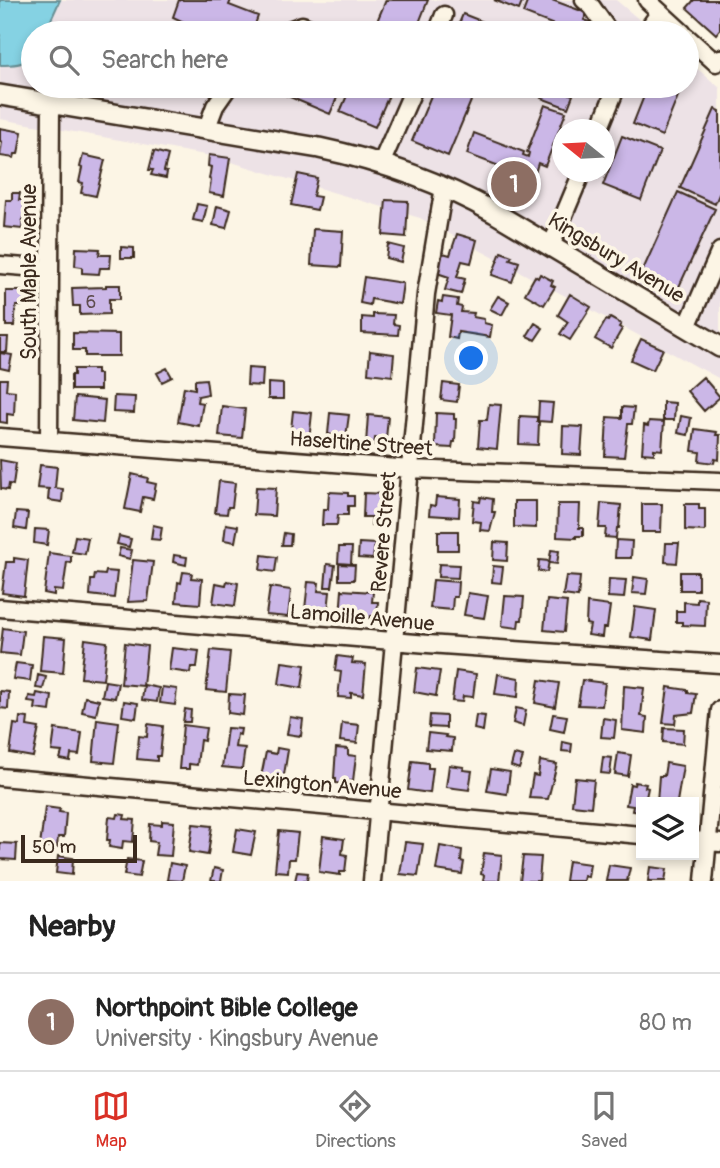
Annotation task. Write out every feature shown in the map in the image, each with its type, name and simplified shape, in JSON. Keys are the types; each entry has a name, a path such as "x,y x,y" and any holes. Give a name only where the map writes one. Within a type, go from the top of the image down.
{"main road":[{"name":"Kingsbury Avenue","path":"0,95 319,148 382,164 467,197 720,347"}],"street":[{"path":"584,0 602,21"},
{"path":"646,0 670,21"},
{"path":"654,21 660,12"},
{"path":"442,21 444,15"},
{"path":"699,46 718,60"},
{"path":"206,130 219,98"},
{"path":"382,164 410,98"},
{"path":"604,119 612,98"},
{"name":"South Maple Avenue","path":"49,441 51,104"},
{"path":"551,246 578,182"},
{"name":"Revere Street","path":"372,881 426,294 444,187"},
{"path":"687,327 720,251"},
{"path":"0,265 50,269"},
{"name":"Haseltine Street","path":"0,437 411,469 720,481"},
{"name":"Lamoille Avenue","path":"0,608 395,642 720,664"},
{"path":"704,881 720,710"},
{"name":"Lexington Avenue","path":"0,776 636,835"}],"shaded area":[{"path":"0,0 616,0 641,21 21,21 21,98 699,98 699,70 720,88 720,379 420,218 211,156 0,119"}],"water":[{"path":"0,0 60,0 50,21 21,21 21,63 0,65"}],"building":[{"path":"179,0 231,0 229,5 258,16 256,21 182,21 173,17"},
{"path":"386,0 428,0 420,21 377,21"},
{"path":"494,0 523,0 519,10"},
{"path":"528,0 552,0 587,13 584,20 587,21 544,21 523,13"},
{"path":"694,0 720,0 720,29 716,34 687,8"},
{"path":"463,14 481,21 460,21"},
{"path":"292,98 337,98 330,114"},
{"path":"346,98 388,98 375,127 340,112"},
{"path":"430,98 472,98 448,156 412,141"},
{"path":"541,98 572,98 568,108"},
{"path":"643,98 677,98 662,136 633,124"},
{"path":"545,105 566,112 563,119 552,119 552,148 545,166 538,163 535,173 525,169 523,175 467,154 474,133 524,152 523,155 528,157 527,152"},
{"path":"715,109 720,111 720,192 715,204 680,188"},
{"path":"0,128 22,132 18,154 15,154 14,158 0,156"},
{"path":"622,136 660,151 641,200 603,185 604,182 615,182 615,154"},
{"path":"154,151 168,155 164,171 167,172 166,178 151,175 153,170 149,170"},
{"path":"83,155 105,160 96,196 81,193 83,183 79,182"},
{"path":"209,155 230,158 224,196 209,193"},
{"path":"298,174 317,178 313,196 320,197 317,210 291,205"},
{"path":"678,192 715,209 678,289 642,272"},
{"path":"12,193 20,193 19,200 25,200 24,207 28,207 28,216 23,216 22,229 4,227 6,200 12,200"},
{"path":"386,200 408,201 406,237 383,235"},
{"path":"197,204 207,206 203,222 193,220"},
{"path":"217,206 231,210 226,228 213,225"},
{"path":"313,229 343,231 341,267 311,265"},
{"path":"457,234 477,240 471,263 462,261 457,277 465,279 461,294 445,290 449,277 437,273 443,253 450,255"},
{"path":"388,244 404,248 401,262 386,258"},
{"path":"121,247 134,248 134,258 121,258"},
{"path":"76,248 100,249 99,255 111,255 110,268 100,268 99,274 82,273 82,267 75,266"},
{"path":"501,252 519,262 512,282 492,275"},
{"path":"540,274 553,281 551,285 555,287 544,305 525,294 535,276 538,278"},
{"path":"364,277 403,283 400,304 371,299 370,305 360,303"},
{"path":"120,285 120,299 109,299 109,314 80,315 80,306 73,306 72,288"},
{"path":"6,291 26,291 27,306 16,306 14,326 6,326"},
{"path":"570,294 591,307 570,340 560,334 568,322 558,315"},
{"path":"498,296 509,302 502,315 490,309"},
{"path":"443,297 458,299 457,306 462,307 461,312 474,313 473,317 484,319 484,323 492,325 490,337 458,332 457,339 448,337 451,315 436,313 438,301 442,302"},
{"path":"373,314 394,315 393,324 399,325 398,335 362,333 362,317 373,318"},
{"path":"610,318 621,324 619,327 622,329 611,348 595,339"},
{"path":"535,323 543,328 535,340 527,336"},
{"path":"73,333 119,334 119,356 85,356 85,350 73,350"},
{"path":"0,337 8,337 7,352 0,352"},
{"path":"641,339 663,349 653,370 631,360"},
{"path":"370,351 394,354 392,376 368,373"},
{"path":"0,353 12,355 9,370 0,368"},
{"path":"167,368 172,377 162,382 157,373"},
{"path":"248,368 263,369 262,386 247,385"},
{"path":"74,369 97,369 97,374 100,374 100,390 71,390 71,375 74,375"},
{"path":"703,377 720,397 704,411 687,391"},
{"path":"0,379 7,379 6,390 15,391 14,415 7,414 7,423 0,422"},
{"path":"206,379 208,394 198,396 197,402 203,403 199,426 178,422 184,387 195,389 195,380"},
{"path":"268,383 283,384 283,399 268,399"},
{"path":"443,383 459,385 457,402 441,400"},
{"path":"114,396 135,397 134,413 113,412"},
{"path":"75,397 105,400 103,423 73,420"},
{"path":"539,402 553,403 551,422 538,421"},
{"path":"663,402 675,403 674,420 663,420"},
{"path":"489,404 501,405 497,449 478,447 480,420 487,420"},
{"path":"222,406 245,409 242,438 219,436"},
{"path":"622,407 634,408 632,424 628,424 624,457 605,456 607,417 622,418"},
{"path":"293,411 312,413 309,441 290,439"},
{"path":"330,413 349,415 345,444 336,443 337,436 328,434"},
{"path":"436,413 454,414 455,442 452,448 435,447"},
{"path":"368,415 388,417 386,439 375,438 374,445 366,444"},
{"path":"520,416 537,417 538,445 519,444"},
{"path":"681,416 691,418 688,435 678,433"},
{"path":"649,421 664,422 662,450 654,449 654,454 642,453 644,425 648,426"},
{"path":"563,426 583,427 581,455 562,454"},
{"path":"695,429 717,432 716,435 720,435 719,460 715,459 714,463 699,461 700,452 692,451"},
{"path":"0,460 16,463 13,485 9,484 8,490 1,489"},
{"path":"40,465 57,467 55,488 63,489 62,502 48,500 49,489 37,488"},
{"path":"132,474 148,478 147,482 156,484 153,499 143,497 140,512 125,509"},
{"path":"219,481 235,483 232,507 228,507 227,514 215,513"},
{"path":"256,487 276,488 274,516 254,515"},
{"path":"329,492 354,496 354,506 348,506 348,515 338,515 337,525 322,525 323,509 328,509"},
{"path":"364,493 384,494 383,518 380,518 379,526 371,525 372,517 363,517"},
{"path":"436,497 460,499 459,517 429,515 430,505 435,506"},
{"path":"481,497 493,499 492,512 495,512 490,531 480,530 481,522 472,521 474,501 480,502"},
{"path":"514,501 536,501 536,528 514,527"},
{"path":"601,503 621,505 616,538 605,537 606,528 599,528"},
{"path":"558,504 580,504 579,528 583,528 583,536 557,537"},
{"path":"642,504 662,504 661,532 642,532"},
{"path":"685,504 699,504 699,509 705,509 705,531 685,530"},
{"path":"16,512 28,513 26,530 14,528"},
{"path":"226,524 238,526 235,542 224,540"},
{"path":"153,525 162,527 160,540 151,539"},
{"path":"35,529 49,530 47,545 34,543"},
{"path":"438,531 458,531 458,550 438,550"},
{"path":"284,533 291,534 290,545 282,545"},
{"path":"75,536 88,538 85,554 72,552"},
{"path":"119,536 131,539 129,547 117,544"},
{"path":"616,540 632,541 631,558 615,558"},
{"path":"494,542 508,543 507,561 493,560"},
{"path":"359,543 375,544 373,559 358,558"},
{"path":"666,543 679,543 677,563 665,562"},
{"path":"339,547 352,547 351,564 338,563"},
{"path":"120,548 132,550 130,559 118,556"},
{"path":"551,550 559,551 557,564 549,563"},
{"path":"49,553 71,556 71,563 67,562 63,591 54,590 54,595 44,593"},
{"path":"174,555 187,557 186,565 173,562"},
{"path":"262,555 277,557 275,572 260,570"},
{"path":"14,558 28,560 24,596 2,593 6,562 14,562"},
{"path":"133,560 153,562 148,601 128,602"},
{"path":"539,560 549,561 547,572 538,571"},
{"path":"327,564 335,565 332,587 325,587"},
{"path":"339,564 355,565 354,580 339,580"},
{"path":"439,564 459,565 458,578 438,577"},
{"path":"493,566 503,567 501,583 492,582"},
{"path":"106,571 117,572 114,598 90,595 91,580 94,580 95,574 105,575"},
{"path":"183,572 192,573 191,578 202,579 200,604 176,602 178,582 181,583"},
{"path":"680,572 698,572 698,590 680,590"},
{"path":"566,576 580,577 578,597 563,595"},
{"path":"634,577 648,579 646,594 632,593"},
{"path":"609,579 626,580 624,598 608,597"},
{"path":"433,580 458,582 457,597 453,597 452,610 430,608"},
{"path":"227,581 238,583 235,606 213,603 216,583 226,585"},
{"path":"308,582 319,583 318,591 330,592 327,620 304,618"},
{"path":"270,587 291,590 288,617 266,615"},
{"path":"342,590 373,592 372,602 378,602 377,616 340,616"},
{"path":"468,593 488,596 484,618 464,615"},
{"path":"505,596 524,597 522,620 519,620 518,628 502,626"},
{"path":"697,598 706,599 705,626 682,625 682,622 676,622 676,611 684,611 684,602 697,603"},
{"path":"547,600 567,602 564,632 544,630"},
{"path":"587,603 610,606 607,628 603,628 602,637 588,635 590,625 586,624"},
{"path":"635,607 656,610 652,640 631,637"},
{"path":"3,628 23,631 20,655 0,653"},
{"path":"43,636 66,638 63,673 40,671"},
{"path":"85,639 107,642 103,680 81,678"},
{"path":"125,643 147,646 143,686 121,684"},
{"path":"172,648 199,651 197,667 191,667 190,673 169,670"},
{"path":"211,650 230,652 226,692 206,690"},
{"path":"337,656 353,658 352,663 366,664 363,695 351,693 351,698 338,697 341,672 335,671"},
{"path":"282,662 305,665 302,688 279,684"},
{"path":"16,663 32,665 30,681 13,679"},
{"path":"417,668 440,671 436,696 414,692"},
{"path":"456,671 476,674 473,697 463,696 462,702 452,701"},
{"path":"498,674 519,678 518,697 495,694"},
{"path":"38,675 46,677 43,689 36,688"},
{"path":"539,680 559,683 555,707 535,703"},
{"path":"582,680 605,683 602,706 578,705"},
{"path":"105,681 118,683 115,698 102,696"},
{"path":"144,685 159,688 157,702 142,700"},
{"path":"624,686 644,688 641,716 647,717 646,733 622,730"},
{"path":"162,687 177,689 175,705 160,703"},
{"path":"668,687 696,694 693,713 676,715 675,724 663,723"},
{"path":"0,691 9,692 8,709 0,708"},
{"path":"37,693 52,696 50,711 35,709 36,703 28,702 29,696 36,697"},
{"path":"229,694 245,695 243,715 228,713"},
{"path":"85,697 99,700 96,715 82,712"},
{"path":"124,701 138,703 136,718 122,716"},
{"path":"516,708 526,710 523,726 513,723"},
{"path":"185,709 191,710 190,722 183,722"},
{"path":"553,714 567,716 564,732 550,729"},
{"path":"430,715 446,716 446,728 429,727"},
{"path":"476,715 485,716 483,731 474,729"},
{"path":"20,717 28,718 27,726 39,728 33,757 10,753 14,724 19,725"},
{"path":"290,717 303,719 301,736 287,734"},
{"path":"603,718 616,720 614,738 601,737"},
{"path":"97,719 119,722 114,763 93,761"},
{"path":"342,723 359,725 357,743 340,741"},
{"path":"148,724 163,726 160,756 157,756 157,761 137,759 139,736 147,737"},
{"path":"183,725 206,728 204,741 200,740 197,765 189,764 189,769 179,769"},
{"path":"227,728 241,729 240,735 237,734 235,747 245,748 242,769 222,767"},
{"path":"664,728 684,729 683,744 663,742"},
{"path":"55,729 82,733 79,755 71,754 70,761 60,759 62,752 52,751"},
{"path":"428,733 453,738 452,751 426,749"},
{"path":"563,742 572,744 571,752 562,751"},
{"path":"277,748 288,750 283,781 261,777 266,752 276,754"},
{"path":"336,748 348,749 348,755 356,756 353,781 350,781 350,784 336,783 334,778"},
{"path":"618,753 631,755 628,776 615,774"},
{"path":"514,755 523,757 519,769 511,766"},
{"path":"603,757 612,758 610,774 601,773"},
{"path":"412,761 428,763 428,768 433,768 430,793 408,790"},
{"path":"540,761 557,764 548,799 529,798 533,775 538,776"},
{"path":"666,763 683,766 678,797 657,797 659,776 664,776"},
{"path":"449,765 472,771 469,790 446,787"},
{"path":"491,769 510,772 507,794 487,791"},
{"path":"575,778 594,780 591,807 572,805"},
{"path":"635,782 646,784 645,787 648,788 646,797 636,797 636,811 632,811 633,806 626,805 630,784 634,785"},
{"path":"45,807 60,809 59,812 66,813 64,837 58,837 57,847 40,846"},
{"path":"118,814 125,815 124,819 135,820 133,842 123,841 122,849 109,847 110,840 107,840 109,817 117,818"},
{"path":"162,821 174,822 171,856 155,855 157,842 149,841 150,824 162,825"},
{"path":"193,824 212,826 208,855 189,852"},
{"path":"237,829 256,832 251,855 233,852"},
{"path":"279,831 298,833 295,859 289,859 288,872 275,871"},
{"path":"323,836 344,839 342,854 347,855 345,872 340,872 340,875 319,872"},
{"path":"405,842 423,844 418,876 400,874"},
{"path":"0,843 17,844 16,860 0,859"},
{"path":"440,846 462,850 462,874 436,870"},
{"path":"484,853 502,855 499,881 483,881 484,875 481,874"},
{"path":"58,856 73,858 72,875 56,873"},
{"path":"523,856 541,857 539,881 520,881"},
{"path":"127,859 142,861 139,877 124,875"},
{"path":"568,861 590,864 588,877 584,876 583,881 565,881"},
{"path":"170,863 185,866 182,881 167,880"},
{"path":"609,865 630,868 627,881 606,881"},
{"path":"650,867 667,869 665,881 648,881"},
{"path":"214,868 223,870 221,881 211,881"},
{"path":"297,872 308,873 307,881 295,881"}],"place":[{"name":"Northpoint Bible College","path":"514,184"}]}
